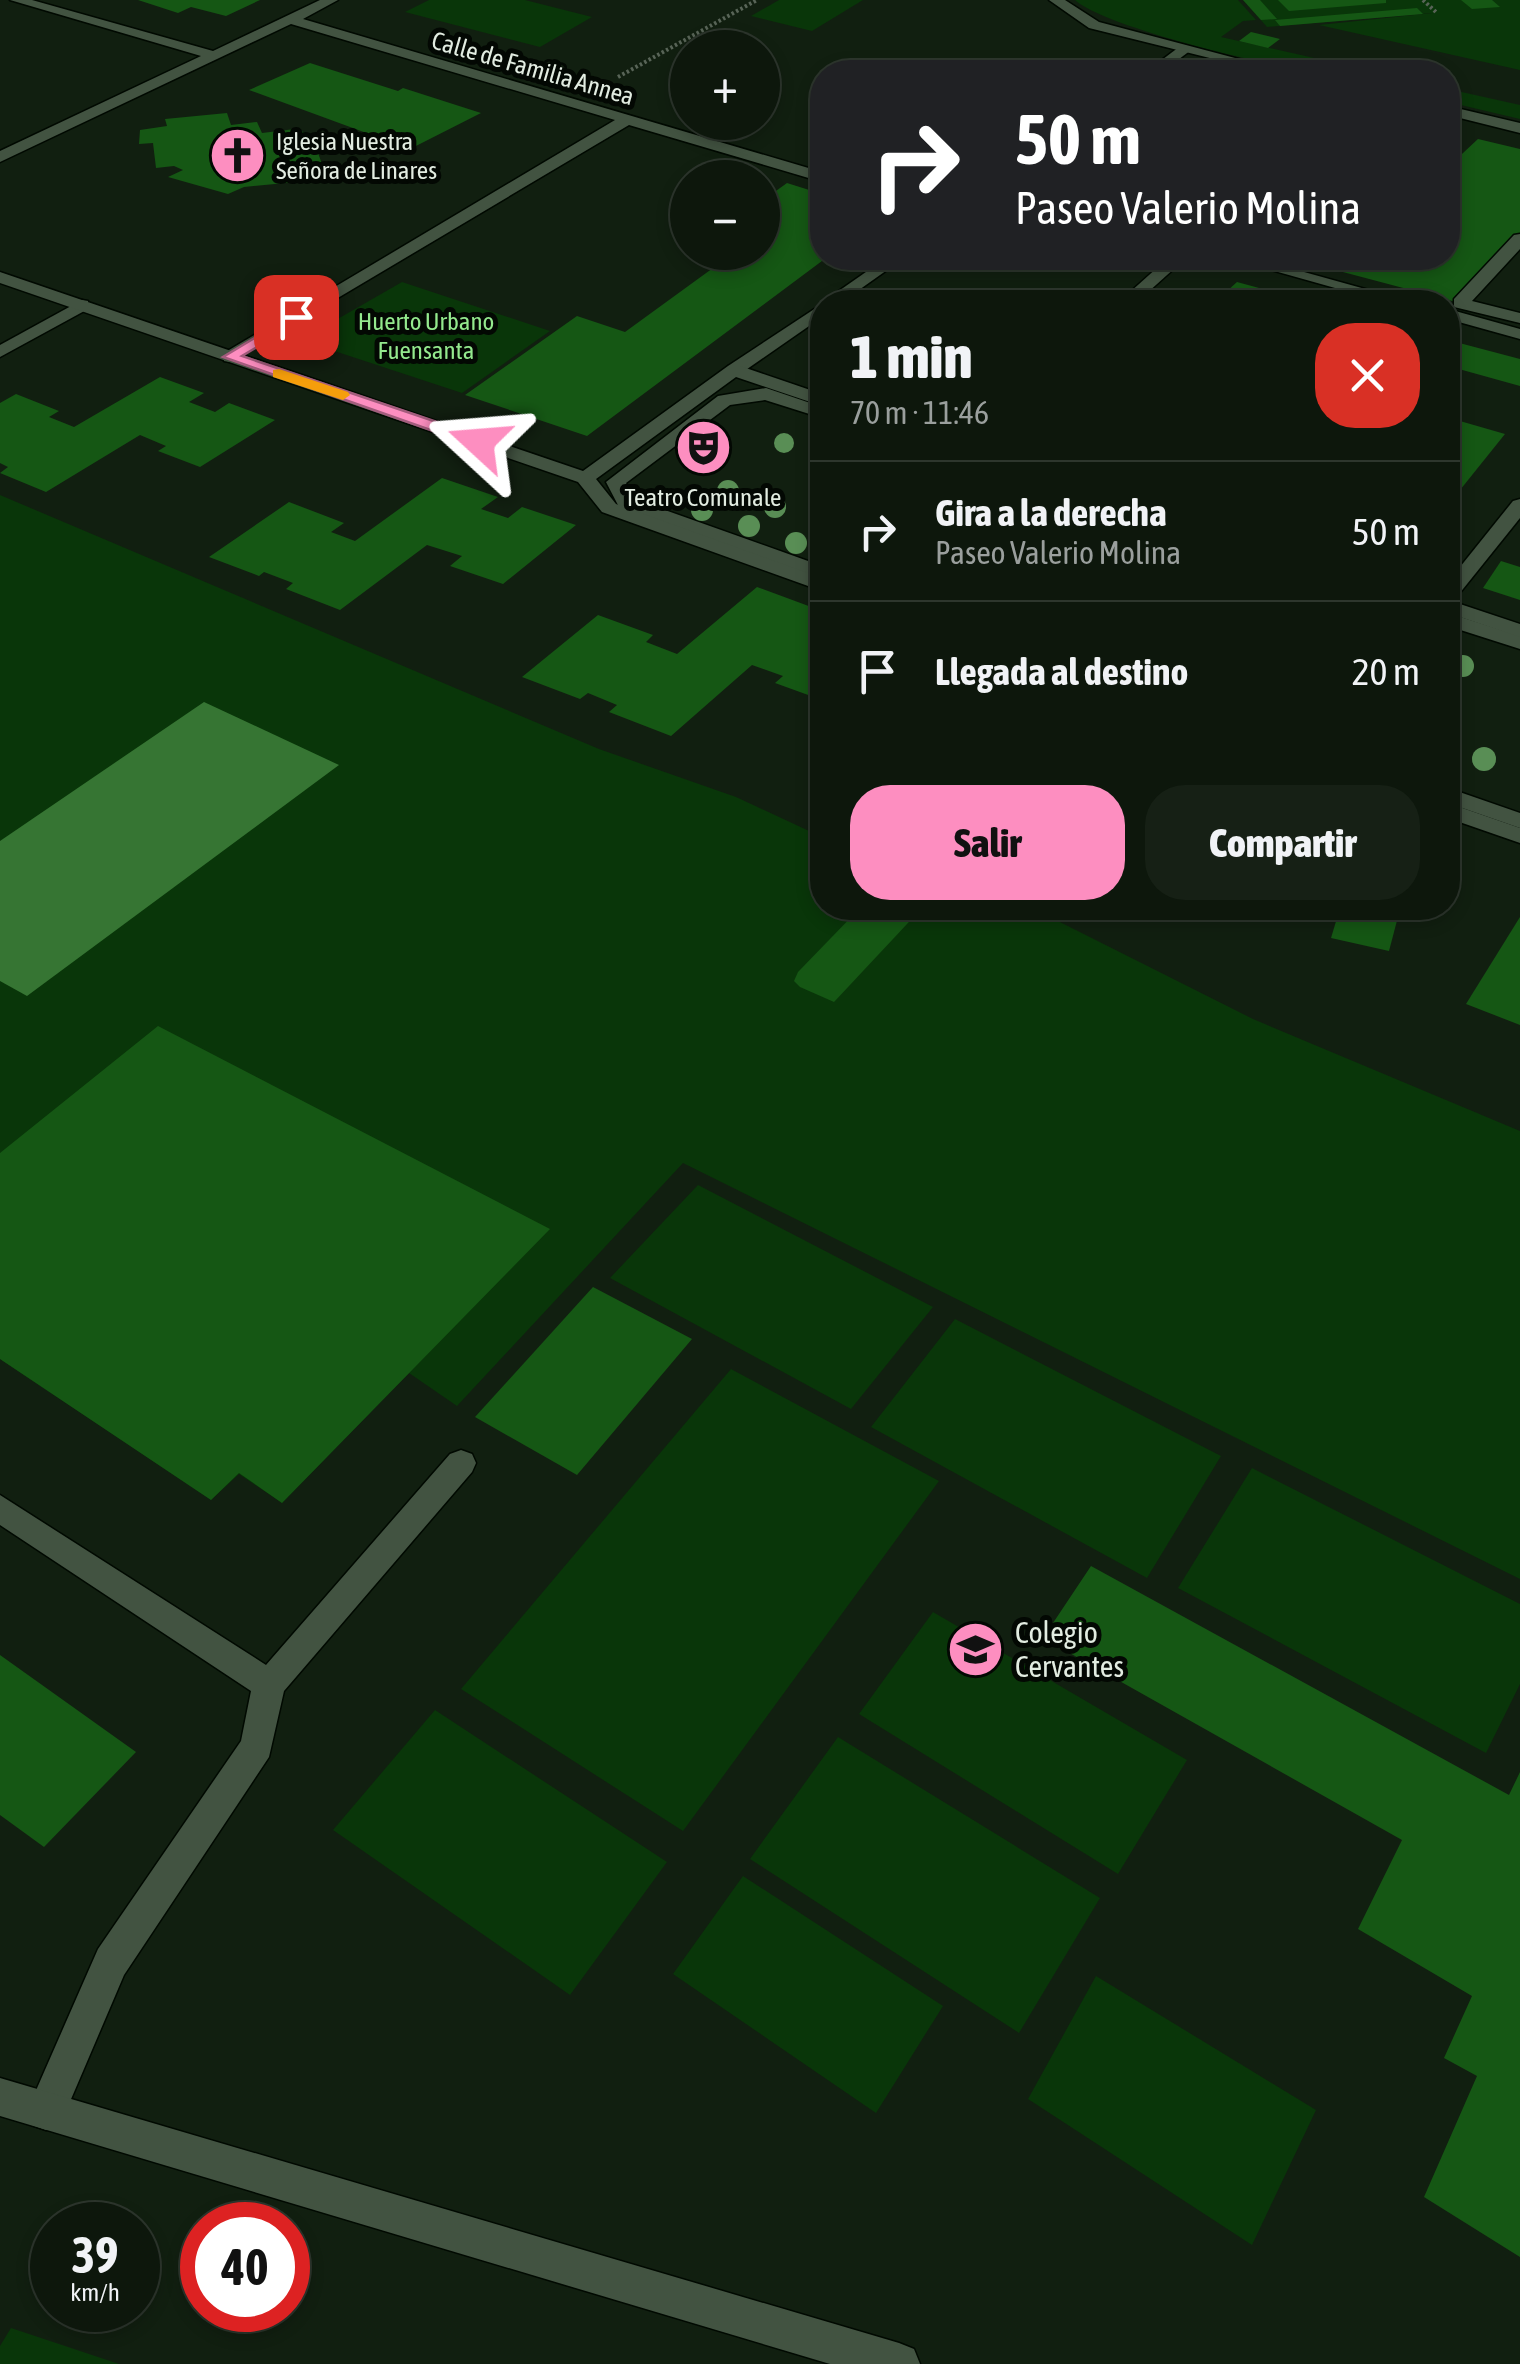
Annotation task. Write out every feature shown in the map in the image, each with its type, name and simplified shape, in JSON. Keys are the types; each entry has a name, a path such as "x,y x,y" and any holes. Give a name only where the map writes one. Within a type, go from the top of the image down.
{"street":[{"path":"17,0 212,55"},
{"path":"0,157 331,0"},
{"path":"1056,0 1094,25 1229,60"},
{"name":"Calle de Familia Annea","path":"288,20 810,172"},
{"path":"1170,60 1184,50"},
{"path":"1460,115 1520,128"},
{"path":"230,357 628,119"},
{"path":"1520,239 1460,303 1520,318"},
{"path":"849,290 878,270"},
{"path":"1141,290 1164,270"},
{"path":"1305,270 1366,290"},
{"path":"0,277 585,478 609,508 810,581"},
{"path":"0,352 82,305"},
{"path":"585,478 810,316"},
{"path":"1460,317 1520,334"},
{"path":"734,370 810,396"},
{"path":"810,409 766,394 725,400 616,482 626,503 810,569"},
{"path":"1460,580 1520,505"},
{"path":"1460,610 1520,631"},
{"path":"1460,623 1520,643"},
{"path":"1460,799 1520,821"},
{"path":"1460,814 1520,836"},
{"path":"46,2111 111,1962 257,1746 269,1685 462,1463"},
{"path":"0,1508 269,1685"},
{"path":"0,2097 899,2364"}],"path":[{"path":"572,102 758,0"},
{"path":"1422,0 1437,12"}],"green space":[{"path":"429,0 525,0 592,17 540,47 405,12"},
{"path":"779,0 863,0 812,31 751,16"},
{"path":"1075,0 1238,0 1256,20 1243,21 1221,37 1323,60 1255,60 1231,55 1154,34 1092,11"},
{"path":"1243,0 1520,0 1520,70 1319,25 1433,13 1267,27"},
{"path":"1460,92 1520,105 1520,119 1460,105"},
{"name":"Huerto Urbano Fuensanta","path":"402,282 550,331 462,393 301,340"},
{"path":"0,495 599,749 736,797 810,831 810,920 1056,920 1253,1019 1520,1131 1520,1579 683,1163 457,1406 409,1373 282,1503 239,1474 211,1500 0,1359"},
{"path":"698,1185 933,1307 851,1409 610,1278"},
{"path":"955,1319 1221,1456 1147,1578 871,1427"},
{"path":"731,1369 939,1481 683,1831 461,1689"},
{"path":"1252,1468 1520,1604 1520,1684 1486,1753 1178,1588"},
{"path":"933,1612 1187,1760 1118,1874 859,1714"},
{"path":"435,1710 667,1862 570,1995 333,1830"},
{"path":"838,1737 1100,1898 1019,2033 750,1859"},
{"path":"743,1876 943,2006 876,2113 673,1974"},
{"path":"1096,1976 1316,2110 1252,2245 1028,2099"},
{"path":"11,2328 119,2364 0,2364 0,2346"}],"shaded area":[{"path":"204,702 339,765 27,996 0,981 0,841"}],"building":[{"path":"138,0 260,0 226,16 191,7 178,13"},
{"path":"1243,0 1260,0 1277,19 1261,20"},
{"path":"1278,0 1386,0 1386,3 1289,11"},
{"path":"1461,0 1492,0 1500,7 1472,9"},
{"path":"1417,8 1423,14 1280,26 1275,20"},
{"path":"1251,32 1280,39 1268,48 1239,41"},
{"path":"310,63 481,113 410,149 249,90"},
{"name":"Iglesia Nuestra Señora de Linares","path":"227,113 231,125 257,122 262,133 295,129 312,135 327,179 244,187 228,194 168,177 183,170 174,166 156,168 153,143 139,144 140,130 167,126 165,119"},
{"path":"1478,139 1520,149 1520,238 1460,303 1460,290 1411,290 1339,271 1460,270 1460,156"},
{"path":"787,183 810,190 810,270 587,436 465,395 577,316 625,332 710,270 780,270 780,188"},
{"path":"1237,282 1266,290 1228,290"},
{"path":"1460,343 1520,359 1520,386 1460,369"},
{"path":"160,377 204,393 189,402 215,412 229,403 275,420 200,467 158,451 166,446 140,435 46,492 0,473 8,467 0,463 0,403 16,394 59,411 49,417 74,427"},
{"path":"1460,421 1505,434 1460,490"},
{"path":"442,478 498,497 481,509 508,518 522,507 576,525 503,584 450,566 462,556 427,545 340,610 286,589 293,583 264,572 259,576 209,557 289,502 344,523 331,532 355,541"},
{"path":"1501,561 1520,567 1520,600 1483,588"},
{"path":"757,587 810,607 810,696 775,683 783,676 752,665 671,736 609,712 617,705 588,693 580,699 522,677 598,615 653,635 646,642 677,654"},
{"path":"1520,917 1520,1025 1466,1004"},
{"path":"848,920 911,920 834,1002 800,987 794,981 798,972"},
{"path":"1336,920 1397,920 1389,951 1331,938"},
{"path":"158,1026 550,1229 282,1503 239,1473 211,1500 0,1359 0,1153"},
{"path":"593,1287 692,1339 577,1475 475,1417"},
{"path":"1091,1566 1509,1795 1520,1772 1520,2257 1424,2197 1477,2076 1444,2058 1472,1996 1358,1929 1402,1840 1043,1638"},
{"path":"0,1655 136,1752 44,1847 0,1815"}],"slow traffic":[{"path":"279,373 343,395"}],"place":[{"name":"Iglesia Nuestra Señora de Linares","path":"237,155"},
{"name":"Teatro Comunale","path":"703,448"},
{"name":"Colegio Cervantes","path":"976,1649"}],"route":[{"path":"296,317 230,357 479,442"}]}
